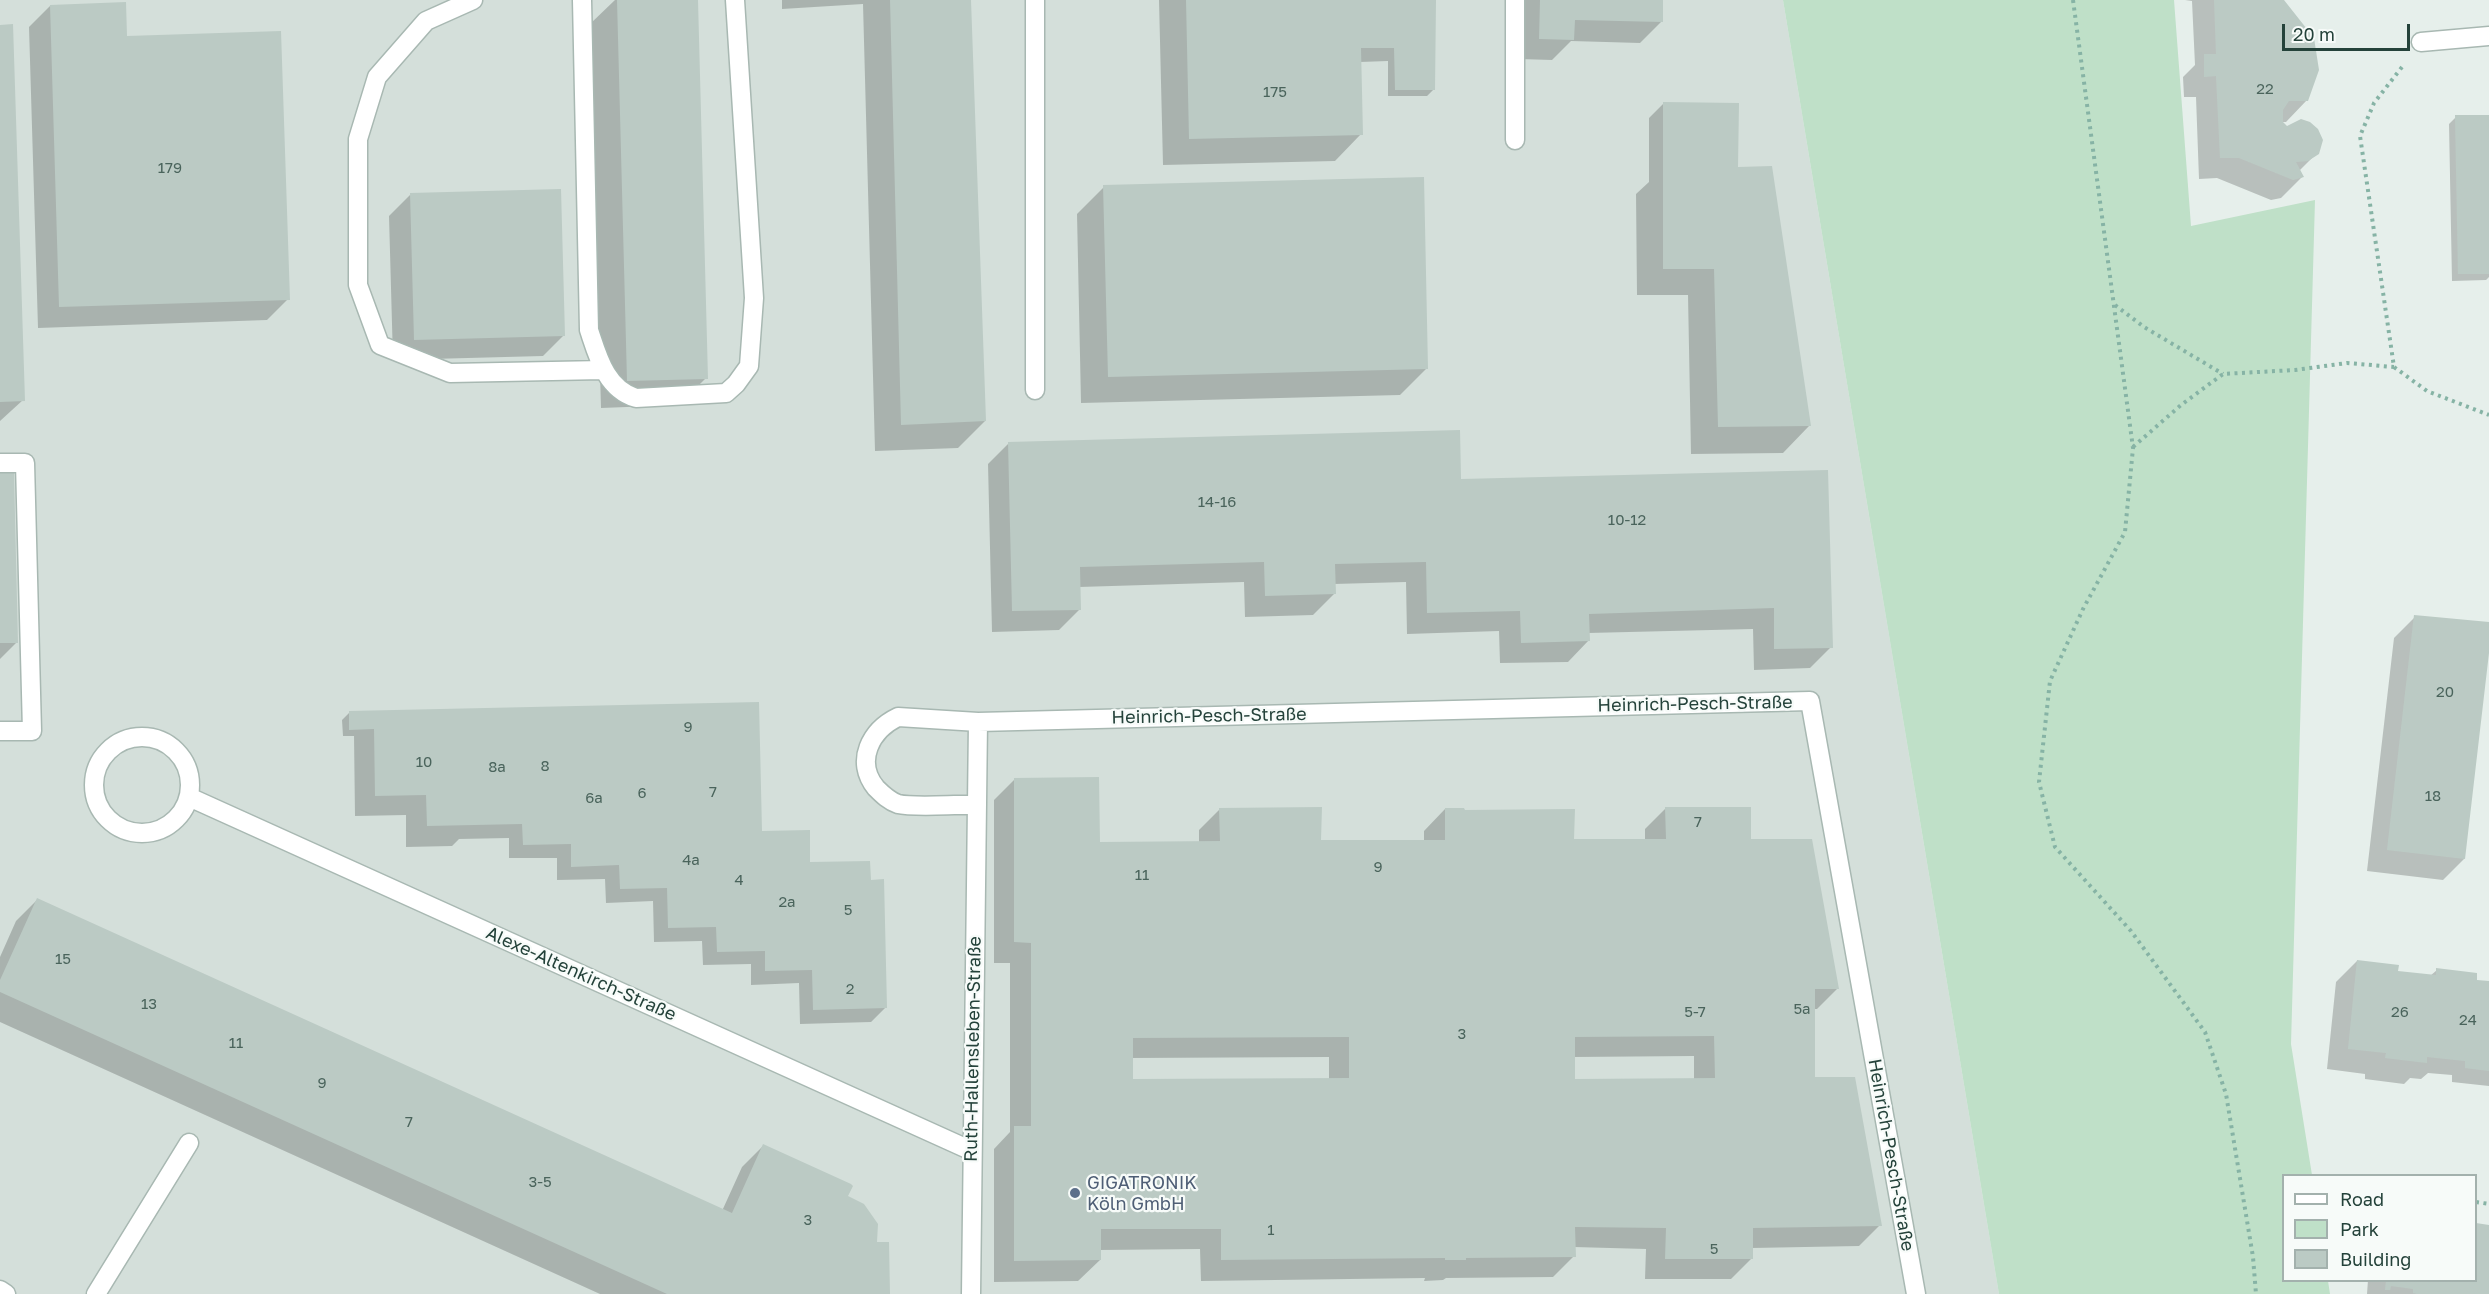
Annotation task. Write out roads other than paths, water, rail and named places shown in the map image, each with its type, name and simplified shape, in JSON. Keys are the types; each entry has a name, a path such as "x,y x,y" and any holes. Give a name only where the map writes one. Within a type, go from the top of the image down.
{"street":[{"path":"473,0 426,21 377,77 358,139 358,285 380,345 450,374 603,370"},
{"path":"582,0 588,330 603,370 617,388 626,395 636,398 726,393 749,366 754,298 735,0"},
{"path":"1035,0 1035,390"},
{"path":"1515,0 1515,140"},
{"path":"2421,42 2489,36"},
{"path":"0,463 25,463 32,731 0,731"},
{"name":"Heinrich-Pesch-Straße","path":"978,722 1810,701 1916,1294"},
{"path":"977,805 899,804 885,797 871,781 867,766 868,747 875,733 887,722 898,717 978,722"},
{"name":"Ruth-Hallensleben-Straße","path":"971,1294 978,722"},
{"path":"144,736 160,740 176,749 186,764 190,779 189,797 182,813 171,825 145,834 131,833 116,827 104,816 93,794 93,777 100,760 110,748 126,739 144,736"},
{"name":"Alexe-Altenkirch-Straße","path":"189,797 972,1151"},
{"path":"96,1294 189,1143"},
{"path":"0,1290 6,1294"}],"place":[{"name":"GIGATRONIK Köln GmbH","path":"1075,1193"}]}
